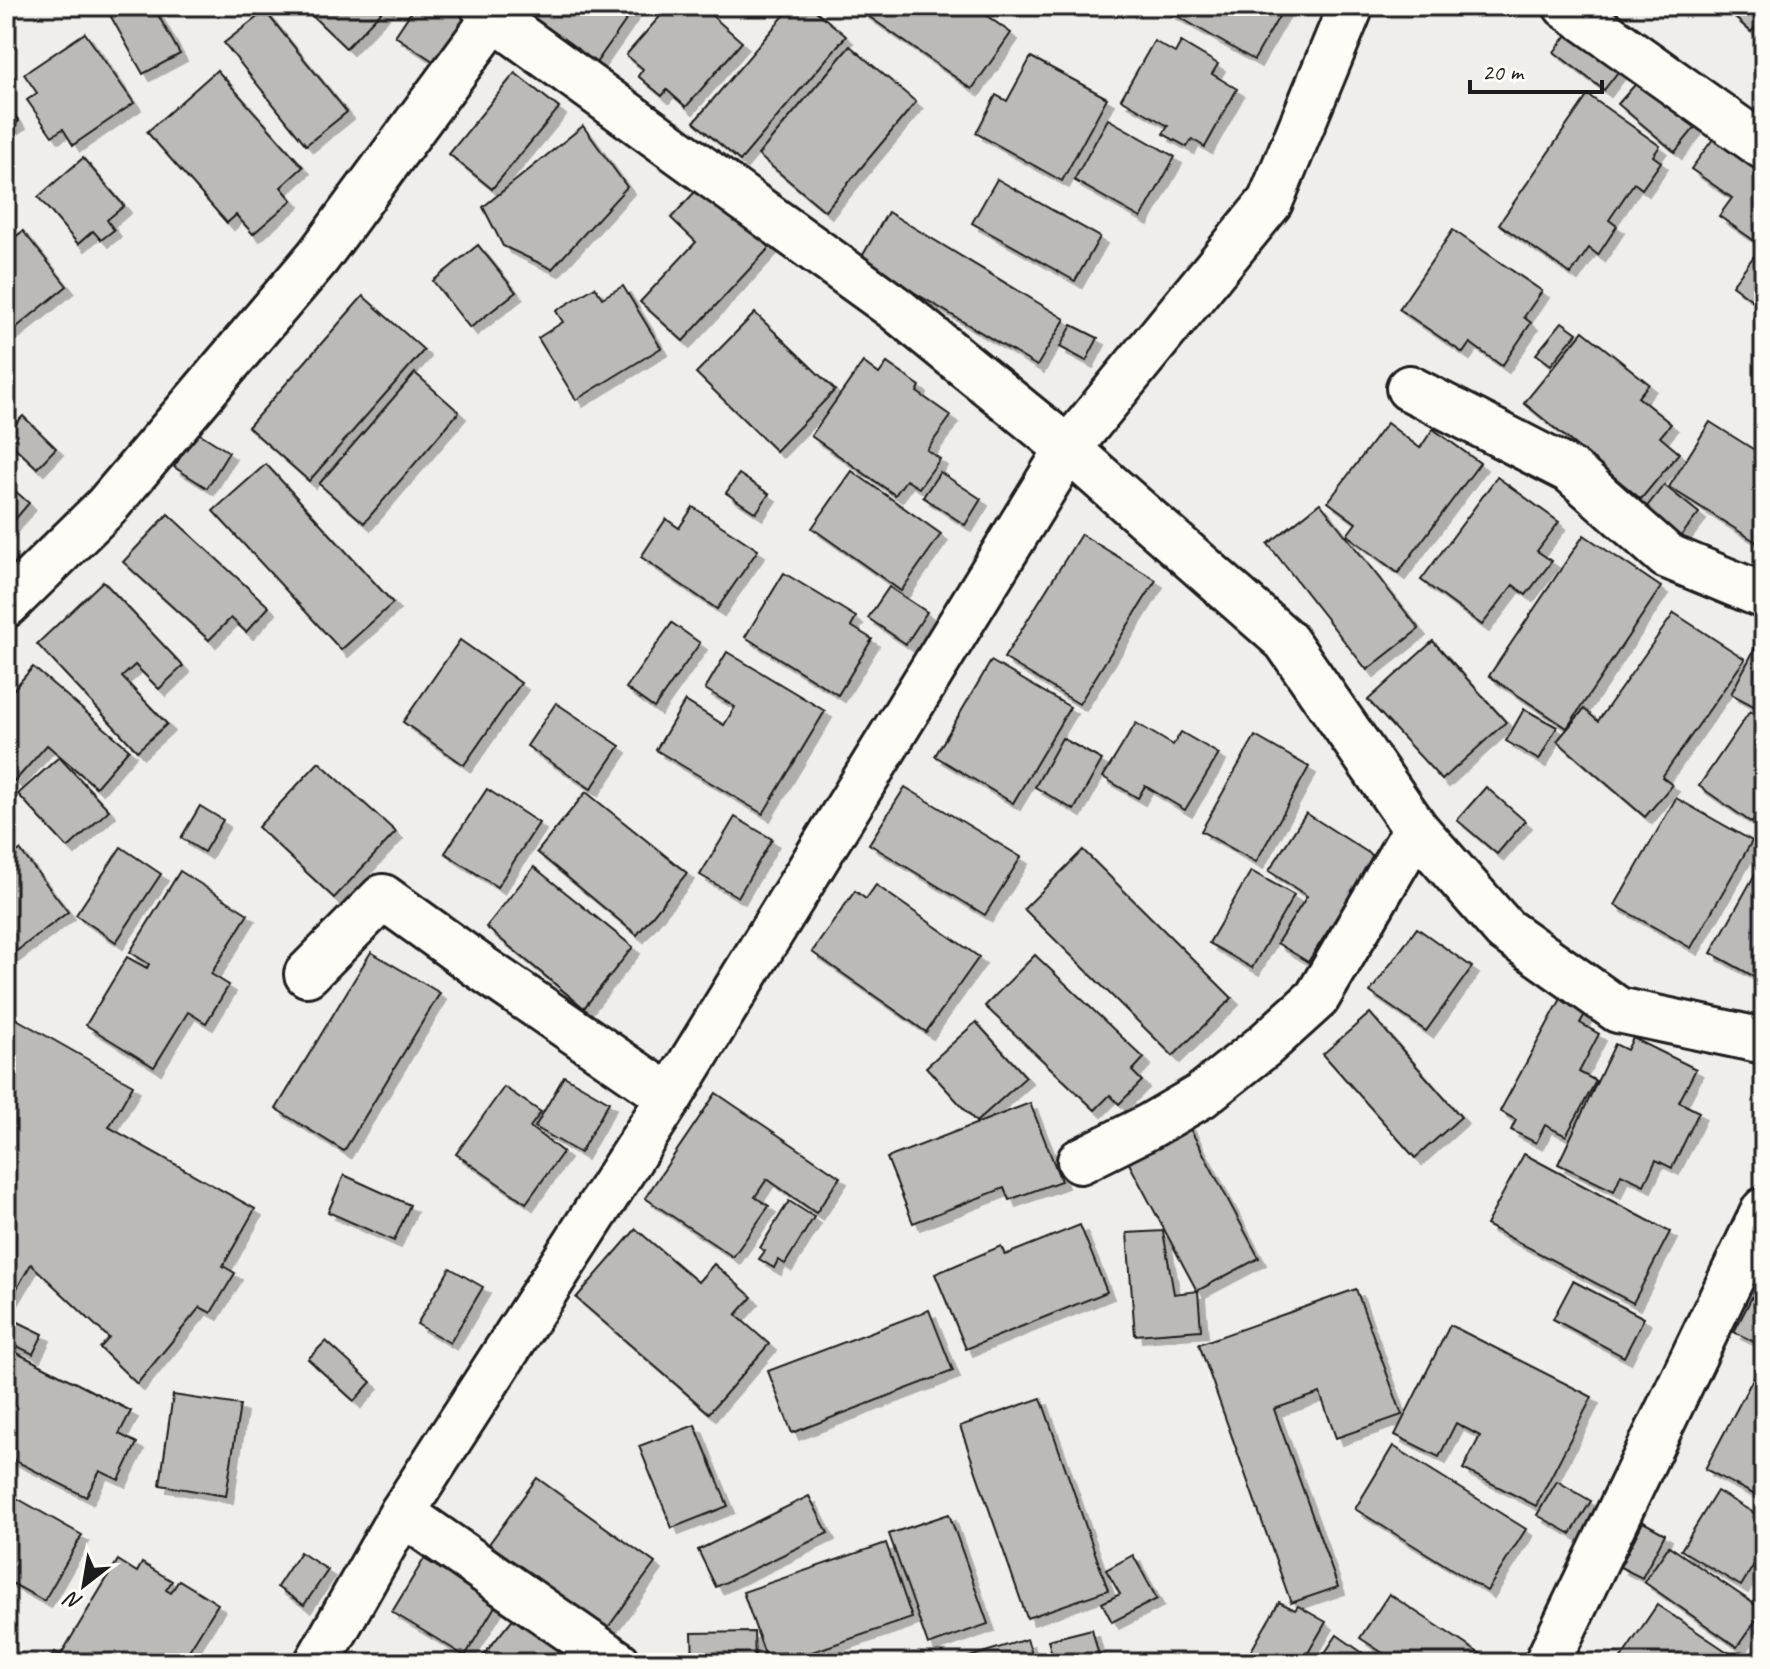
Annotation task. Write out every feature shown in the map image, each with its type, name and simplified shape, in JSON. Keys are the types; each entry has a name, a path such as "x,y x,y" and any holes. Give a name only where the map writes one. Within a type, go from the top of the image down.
{"street":[{"path":"317,1663 402,1513 670,1097 1068,449 1270,202 1351,6"},
{"path":"1566,6 1764,147"},
{"path":"6,605 106,507 318,257 493,10 895,308 1068,449 1286,641 1416,829 1505,930 1618,1010 1764,1041"},
{"path":"1409,388 1571,471 1667,556 1764,596"},
{"path":"1080,1161 1201,1096 1264,1046 1317,998 1416,829"},
{"path":"307,974 383,897 670,1097"},
{"path":"1547,1663 1749,1283 1764,1210"},
{"path":"402,1513 618,1663"}],"building":[{"path":"105,6 153,6 180,54 143,74"},
{"path":"302,6 387,6 346,48"},
{"path":"415,6 456,6 468,14 436,63 395,36"},
{"path":"531,6 636,6 596,63 526,14"},
{"path":"669,6 701,6 742,42 686,107 667,90 662,96 638,76 643,69 626,55"},
{"path":"792,6 810,6 846,36 740,161 694,122"},
{"path":"854,6 978,6 976,8 1011,33 972,89"},
{"path":"1160,6 1285,6 1254,60"},
{"path":"1722,6 1764,6 1764,18 1751,32"},
{"path":"265,11 347,112 306,145 224,43"},
{"path":"1577,22 1627,60 1604,90 1554,52"},
{"path":"85,33 134,103 73,145 63,129 52,136 27,100 37,93 24,74"},
{"path":"1154,41 1175,53 1181,42 1218,64 1212,74 1237,89 1205,147 1192,139 1187,147 1163,134 1168,126 1121,99"},
{"path":"850,46 916,102 825,211 758,155"},
{"path":"1031,57 1107,98 1062,181 976,133 996,95 1007,101"},
{"path":"217,70 303,167 281,187 292,200 253,234 236,215 227,223 147,132"},
{"path":"515,73 559,108 492,189 449,154"},
{"path":"1641,78 1697,125 1675,152 1618,104"},
{"path":"1588,95 1660,146 1653,156 1661,162 1642,189 1634,183 1609,220 1617,226 1598,255 1589,248 1571,274 1499,224"},
{"path":"6,106 19,121 6,131"},
{"path":"1108,119 1175,157 1141,218 1074,180"},
{"path":"583,126 627,187 552,269 503,246 483,207"},
{"path":"1713,139 1764,174 1764,231 1756,242 1719,216 1732,198 1691,169"},
{"path":"83,158 124,206 107,220 114,230 101,240 93,231 78,244 38,197"},
{"path":"997,179 1100,237 1075,281 972,223"},
{"path":"702,184 770,247 683,341 640,302 696,242 671,218"},
{"path":"888,212 1065,319 1037,366 860,260"},
{"path":"1453,230 1542,291 1524,317 1531,323 1502,366 1470,343 1463,353 1399,309"},
{"path":"23,231 67,286 6,336 6,244"},
{"path":"1764,243 1764,309 1732,285"},
{"path":"478,245 516,292 470,328 433,281"},
{"path":"623,286 661,348 576,400 538,338 563,322 556,311 595,287 602,298"},
{"path":"363,296 424,350 309,481 248,427"},
{"path":"755,313 835,390 776,451 696,373"},
{"path":"1562,322 1577,333 1551,365 1536,354"},
{"path":"1072,325 1098,338 1086,361 1060,347"},
{"path":"1583,331 1649,384 1638,397 1671,424 1660,437 1679,453 1641,499 1524,403"},
{"path":"863,362 879,374 887,363 920,386 917,392 951,416 927,450 940,459 919,488 906,480 895,495 811,436"},
{"path":"415,373 459,412 364,523 319,484"},
{"path":"23,416 56,448 37,468 6,439 6,434"},
{"path":"1710,422 1764,456 1764,547 1669,487"},
{"path":"1387,423 1420,448 1433,429 1480,463 1398,573 1347,535 1356,523 1328,502"},
{"path":"197,432 229,452 207,488 174,467"},
{"path":"266,464 393,603 341,650 213,511"},
{"path":"852,471 941,534 901,591 812,528"},
{"path":"940,472 981,499 965,525 923,497"},
{"path":"739,474 769,494 756,513 726,493"},
{"path":"1497,477 1559,522 1537,551 1552,561 1526,595 1513,585 1482,625 1421,580"},
{"path":"6,483 29,503 6,530"},
{"path":"1664,485 1699,513 1680,537 1645,509"},
{"path":"1320,503 1419,629 1367,670 1268,544"},
{"path":"693,507 758,550 717,609 641,557 666,519 679,528"},
{"path":"168,514 269,607 246,632 231,618 209,640 123,562"},
{"path":"1081,534 1156,580 1079,704 1004,658"},
{"path":"1584,535 1661,587 1567,728 1489,676"},
{"path":"784,573 856,617 851,626 872,639 838,695 745,637"},
{"path":"103,581 183,666 159,689 135,665 122,677 167,724 137,751 37,644"},
{"path":"889,587 927,612 906,644 868,618"},
{"path":"1674,613 1745,659 1662,777 1672,785 1645,817 1557,741 1584,709 1598,721"},
{"path":"672,623 700,643 654,708 626,688"},
{"path":"1764,631 1764,709 1763,711 1731,694"},
{"path":"460,640 521,683 464,765 403,722"},
{"path":"1433,641 1506,722 1442,780 1368,700"},
{"path":"727,652 825,711 763,814 656,750 685,701 724,725 735,707 705,689"},
{"path":"991,661 1070,707 1013,803 935,756"},
{"path":"33,667 129,749 96,787 47,745 15,781 6,773 6,684 13,690"},
{"path":"556,703 620,746 591,789 527,746"},
{"path":"1524,709 1557,727 1539,760 1506,741"},
{"path":"1750,711 1764,720 1764,805 1752,823 1699,786"},
{"path":"1136,723 1173,745 1181,732 1219,754 1185,810 1145,786 1138,798 1103,777"},
{"path":"1255,736 1309,767 1256,862 1201,831"},
{"path":"1062,738 1102,760 1074,810 1035,787"},
{"path":"59,757 109,810 68,848 18,794"},
{"path":"319,762 396,832 334,898 258,827"},
{"path":"905,787 1021,857 985,915 869,844"},
{"path":"1486,787 1525,821 1497,854 1457,820"},
{"path":"487,789 539,823 497,887 445,853"},
{"path":"586,792 687,873 637,935 537,852"},
{"path":"1676,798 1752,841 1691,948 1615,905"},
{"path":"200,806 223,820 204,852 181,838"},
{"path":"1306,813 1375,857 1308,962 1277,943 1307,896 1269,871"},
{"path":"735,817 772,839 738,897 700,875"},
{"path":"121,847 161,874 116,942 76,915"},
{"path":"20,850 68,912 6,959 6,860"},
{"path":"1083,850 1232,998 1173,1056 1024,909"},
{"path":"1764,858 1764,982 1711,953"},
{"path":"534,867 633,947 584,1008 486,927"},
{"path":"180,871 248,914 211,974 229,985 206,1023 188,1012 154,1067 86,1025 127,957 147,968 149,964 130,952"},
{"path":"1251,871 1294,895 1252,968 1209,943"},
{"path":"876,885 979,957 926,1032 812,952 855,891 866,899"},
{"path":"1417,928 1472,967 1426,1031 1370,992"},
{"path":"371,952 440,993 344,1151 276,1109"},
{"path":"1035,955 1144,1058 1132,1071 1142,1081 1119,1104 1110,1095 1095,1110 985,1006"},
{"path":"1563,995 1588,1009 1580,1023 1599,1034 1579,1072 1596,1081 1566,1136 1545,1125 1536,1143 1511,1130 1516,1120 1500,1111"},
{"path":"6,1013 133,1085 109,1127 255,1209 223,1266 235,1273 211,1313 200,1307 137,1384 100,1348 109,1338 31,1264 6,1307"},
{"path":"1370,1013 1461,1117 1415,1158 1323,1054"},
{"path":"976,1022 1026,1077 976,1122 926,1067"},
{"path":"1633,1038 1696,1069 1679,1102 1699,1112 1672,1168 1656,1160 1644,1185 1621,1174 1614,1191 1558,1164 1615,1044 1627,1050"},
{"path":"564,1076 609,1102 580,1153 535,1127"},
{"path":"504,1087 541,1112 530,1127 563,1152 526,1203 456,1154"},
{"path":"716,1093 840,1177 816,1213 767,1179 755,1197 769,1206 733,1257 645,1198"},
{"path":"1030,1103 1061,1181 1009,1200 1004,1188 913,1223 887,1158"},
{"path":"1187,1123 1259,1258 1197,1291 1125,1156"},
{"path":"1524,1154 1670,1232 1633,1303 1486,1225"},
{"path":"344,1175 410,1205 394,1241 328,1212"},
{"path":"789,1201 814,1217 785,1264 778,1260 774,1268 759,1259 765,1251 760,1248"},
{"path":"1080,1225 1107,1292 966,1349 935,1274 1001,1246 1005,1255"},
{"path":"636,1229 698,1282 714,1264 752,1297 736,1315 769,1344 709,1413 576,1298"},
{"path":"1163,1231 1174,1294 1198,1291 1201,1330 1135,1335 1127,1233"},
{"path":"450,1268 483,1287 450,1343 417,1324"},
{"path":"1573,1281 1644,1318 1624,1357 1553,1319"},
{"path":"1356,1289 1402,1415 1336,1438 1320,1393 1274,1409 1338,1587 1291,1603 1199,1344"},
{"path":"1755,1291 1764,1296 1764,1347 1734,1332"},
{"path":"929,1310 953,1371 792,1433 768,1371"},
{"path":"6,1316 43,1334 33,1354 17,1346 6,1367"},
{"path":"1450,1325 1592,1397 1536,1506 1463,1469 1480,1436 1456,1423 1439,1457 1395,1435"},
{"path":"326,1341 371,1382 354,1401 308,1359"},
{"path":"17,1353 131,1411 119,1434 137,1443 119,1480 100,1471 86,1497 6,1456 6,1375"},
{"path":"1764,1358 1764,1510 1755,1505 1759,1497 1705,1469"},
{"path":"173,1395 240,1405 226,1496 160,1485"},
{"path":"1041,1398 1108,1590 1027,1618 960,1426"},
{"path":"695,1425 728,1506 672,1528 639,1446"},
{"path":"1393,1446 1526,1529 1487,1591 1355,1509"},
{"path":"537,1478 655,1563 606,1630 489,1544"},
{"path":"1557,1481 1591,1501 1571,1534 1537,1515"},
{"path":"1717,1491 1764,1519 1764,1569 1755,1563 1741,1586 1681,1550"},
{"path":"6,1492 82,1535 44,1601 6,1580"},
{"path":"809,1496 828,1533 716,1587 698,1550"},
{"path":"949,1514 988,1624 928,1645 889,1534"},
{"path":"1643,1522 1665,1534 1642,1578 1620,1567"},
{"path":"886,1543 912,1618 780,1663 768,1663 743,1592"},
{"path":"1669,1546 1763,1610 1737,1647 1644,1582"},
{"path":"300,1552 328,1570 304,1605 277,1587"},
{"path":"1133,1555 1157,1599 1112,1622 1102,1603 1120,1594 1106,1570"},
{"path":"424,1559 497,1603 465,1656 392,1612"},
{"path":"118,1560 137,1572 142,1563 172,1581 166,1590 171,1593 179,1580 218,1604 185,1657 178,1653 171,1663 48,1663 55,1652 60,1656"},
{"path":"1389,1594 1494,1663 1398,1663 1360,1638"},
{"path":"1279,1602 1295,1610 1298,1606 1326,1622 1302,1663 1244,1663"},
{"path":"524,1605 576,1648 564,1663 477,1663"},
{"path":"1657,1605 1744,1663 1618,1663"},
{"path":"1092,1629 1101,1663 1054,1663 1048,1640"},
{"path":"754,1632 755,1663 693,1663 692,1633"},
{"path":"1337,1635 1377,1663 1318,1663"},
{"path":"1027,1639 1035,1663 950,1663"}]}
